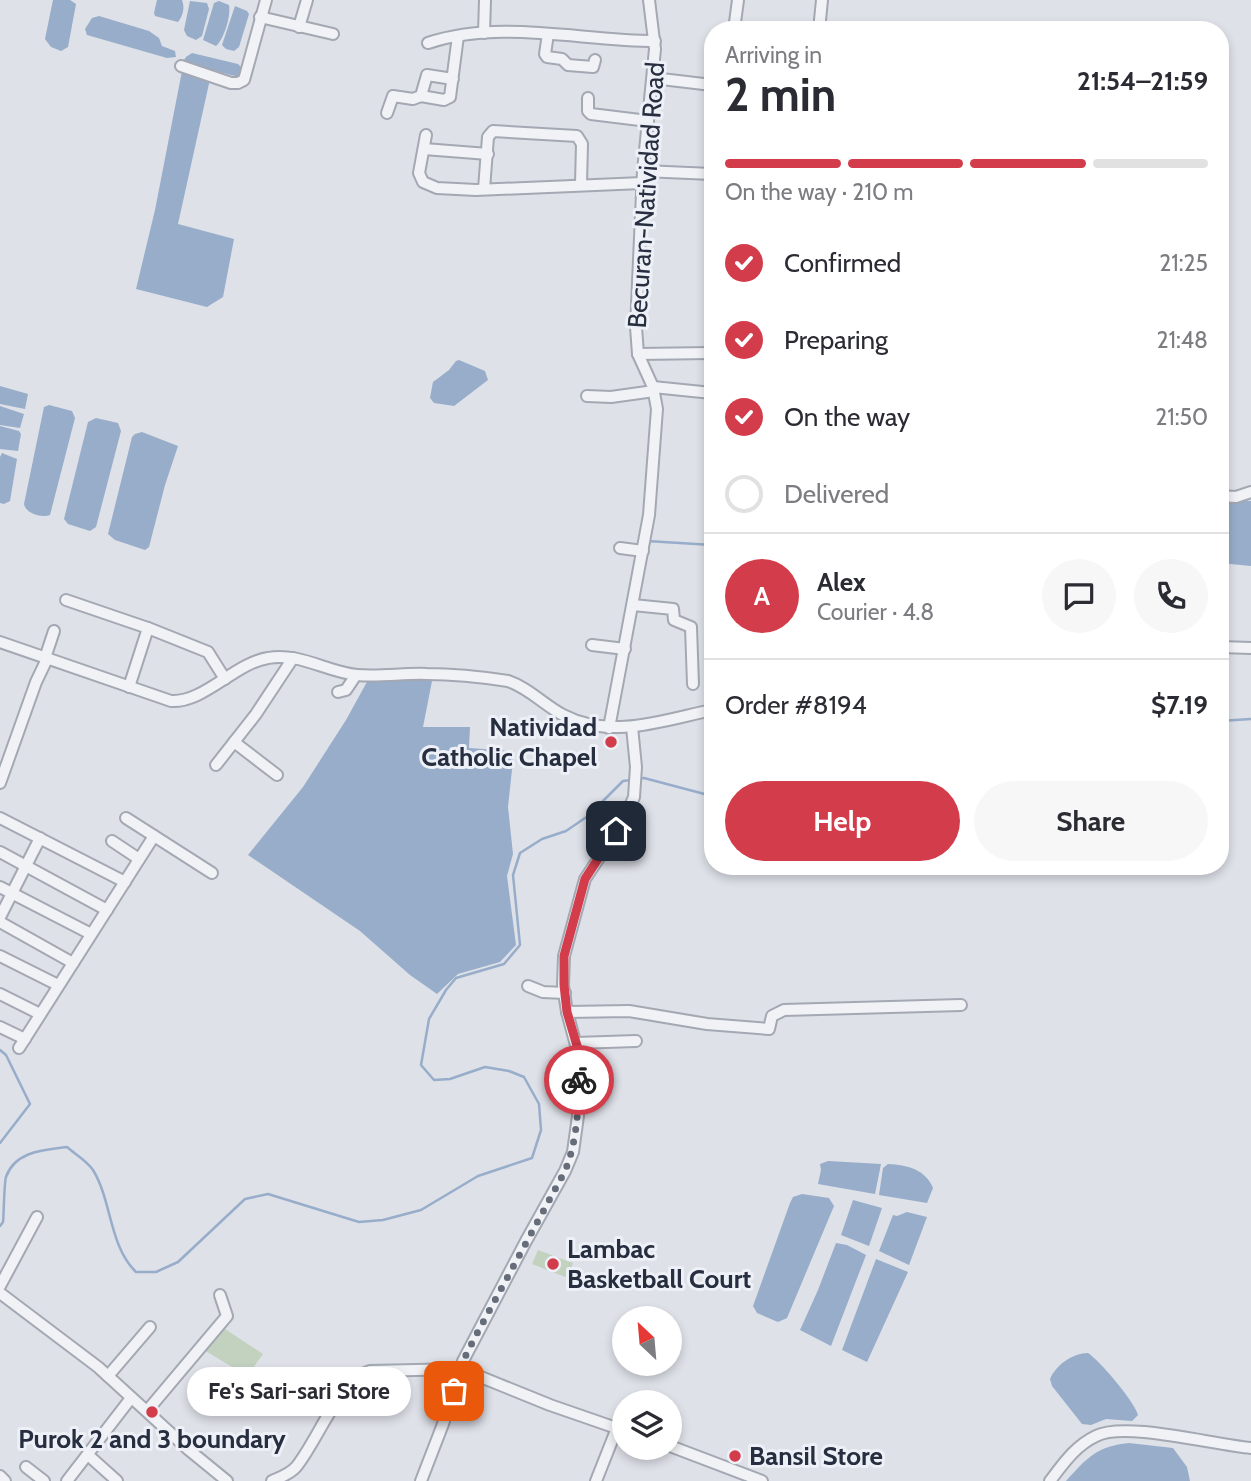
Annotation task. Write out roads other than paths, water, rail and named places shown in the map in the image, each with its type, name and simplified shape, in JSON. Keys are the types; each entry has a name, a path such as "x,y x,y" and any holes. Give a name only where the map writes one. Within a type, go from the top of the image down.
{"street":[{"path":"181,66 231,83 244,80 266,0"},
{"path":"299,27 307,0"},
{"path":"484,33 485,0"},
{"name":"Becuran-Natividad Road","path":"649,0 655,41 642,183 636,327 638,355 653,389"},
{"path":"735,21 738,0"},
{"path":"819,21 821,0"},
{"path":"260,18 333,34"},
{"path":"428,43 484,33 655,41"},
{"path":"548,34 545,54 547,57 562,59 568,65 589,68 593,67 595,60"},
{"path":"387,113 393,96 447,100 453,79 458,36"},
{"path":"421,96 427,75 453,79"},
{"path":"653,78 704,84"},
{"path":"588,98 591,114 648,121"},
{"path":"484,189 488,137 493,131 577,136 582,144 581,184"},
{"path":"426,135 419,173 423,182 442,189 642,183"},
{"path":"424,149 488,154"},
{"path":"643,171 704,174"},
{"path":"638,355 704,353"},
{"path":"587,396 611,397 653,389 704,392"},
{"path":"609,728 643,551 654,466 657,409 653,389"},
{"path":"1229,497 1251,492"},
{"path":"620,548 643,551"},
{"path":"66,600 208,652 225,679"},
{"path":"633,605 673,609 674,620 691,627 693,684"},
{"path":"129,687 148,628"},
{"path":"0,783 54,631"},
{"path":"0,642 177,701 265,658 293,658 356,675 427,674 508,681 517,684 565,716 609,728 632,727 704,712"},
{"path":"592,645 625,649"},
{"path":"1229,647 1251,648"},
{"path":"216,765 256,714 293,658"},
{"path":"338,692 348,688 356,675"},
{"path":"421,1481 461,1369 488,1311 573,1152 577,1129 580,1060 567,1012 564,956 582,887 593,863 628,814 635,789 636,768 632,727"},
{"path":"234,742 277,775"},
{"path":"0,818 125,882"},
{"path":"126,818 212,873"},
{"path":"0,1027 22,1044 154,836"},
{"path":"40,838 0,919 73,962"},
{"path":"113,841 139,859"},
{"path":"0,852 107,910"},
{"path":"0,887 91,934"},
{"path":"0,956 58,985"},
{"path":"528,986 549,993 565,993"},
{"path":"0,994 40,1014"},
{"path":"567,1012 629,1011 707,1024 769,1029 772,1016 784,1010 961,1005"},
{"path":"576,1043 636,1041"},
{"path":"0,1286 37,1217"},
{"path":"0,1293 108,1376 227,1481"},
{"path":"147,1411 227,1316 220,1295"},
{"path":"108,1376 150,1328"},
{"path":"272,1481 295,1468 341,1396 363,1373 370,1371 461,1369 612,1426"},
{"path":"67,1481 131,1398"},
{"path":"1050,1481 1078,1447 1095,1436 1114,1430 1148,1432 1251,1448"},
{"path":"596,1481 612,1448"},
{"path":"682,1451 762,1481"},
{"path":"88,1455 117,1481"},
{"path":"26,1467 44,1481"},
{"path":"0,1476 5,1481"}],"water":[{"path":"53,0 70,0 76,4 68,47 61,51 51,47 45,39"},
{"path":"157,0 182,0 183,11 178,22 155,16"},
{"path":"190,1 207,3 209,9 202,36 196,40 187,36 184,30"},
{"path":"219,1 229,5 229,10 224,33 216,46 203,40 214,3"},
{"path":"235,6 249,14 239,47 234,51 222,45"},
{"path":"99,16 149,31 159,38 162,46 175,51 176,57 167,58 87,35 85,29 92,18"},
{"path":"192,53 238,64 242,68 239,77 188,64 184,60"},
{"path":"182,71 210,79 178,224 234,239 223,297 207,307 136,289 155,210"},
{"path":"459,360 485,371 488,380 454,406 434,403 430,398 433,382"},
{"path":"0,386 28,394 25,409 0,404"},
{"path":"49,405 72,411 75,418 50,515 43,516 31,513 24,504 44,407"},
{"path":"0,406 24,414 20,428 0,425"},
{"path":"96,418 118,423 121,431 96,527 90,531 68,524 64,519 88,422"},
{"path":"0,426 19,431 21,434 18,451 0,449"},
{"path":"142,432 178,446 149,547 145,550 115,540 108,534 132,437"},
{"path":"2,453 17,459 10,501 4,504 0,503"},
{"path":"1229,500 1251,501 1251,566 1229,564"},
{"path":"433,676 423,727 470,727 469,748 514,751 508,807 513,854 507,876 516,945 500,962 458,974 437,994 410,975 360,931 248,855 303,787 368,680"},
{"path":"828,1161 881,1164 875,1194 818,1184 820,1164"},
{"path":"888,1164 908,1167 925,1176 933,1188 927,1203 879,1195 883,1168"},
{"path":"802,1194 829,1198 834,1206 787,1318 778,1322 757,1313 753,1306 790,1203 793,1197"},
{"path":"853,1200 882,1208 869,1246 841,1235"},
{"path":"907,1212 927,1217 909,1265 879,1251 893,1215"},
{"path":"836,1243 847,1245 866,1255 831,1346 800,1330"},
{"path":"876,1259 908,1272 867,1362 842,1350"},
{"path":"1088,1353 1131,1401 1138,1415 1132,1421 1106,1419 1091,1425 1082,1424 1052,1386 1050,1379 1061,1365 1077,1355"},
{"path":"1129,1443 1173,1448 1187,1467 1190,1481 1066,1481 1101,1450"}],"waterway":[{"path":"647,541 704,545"},
{"path":"1229,720 1251,719"},
{"path":"637,779 644,778 704,794"},
{"path":"0,1226 3,1222 5,1181 10,1168 31,1153 58,1148 67,1147 93,1170 121,1249 136,1272 156,1272 178,1262 245,1199 268,1194 359,1222 383,1220 421,1210 478,1176 532,1158 541,1130 539,1104 524,1077 485,1067 450,1079 434,1080 421,1065 429,1019 456,978 504,964 520,945 513,875 520,853 542,839 566,831 588,816 623,781 631,780"},
{"path":"0,1050 6,1055 30,1104 0,1143"}],"place":[{"name":"Natividad Catholic Chapel","path":"611,742"},
{"name":"Lambac Basketball Court","path":"553,1264"},
{"name":"Fe's Sari-sari Store","path":"454,1391"},
{"name":"Purok 2 and 3 boundary","path":"152,1412"},
{"name":"Bansil Store","path":"735,1456"}]}
